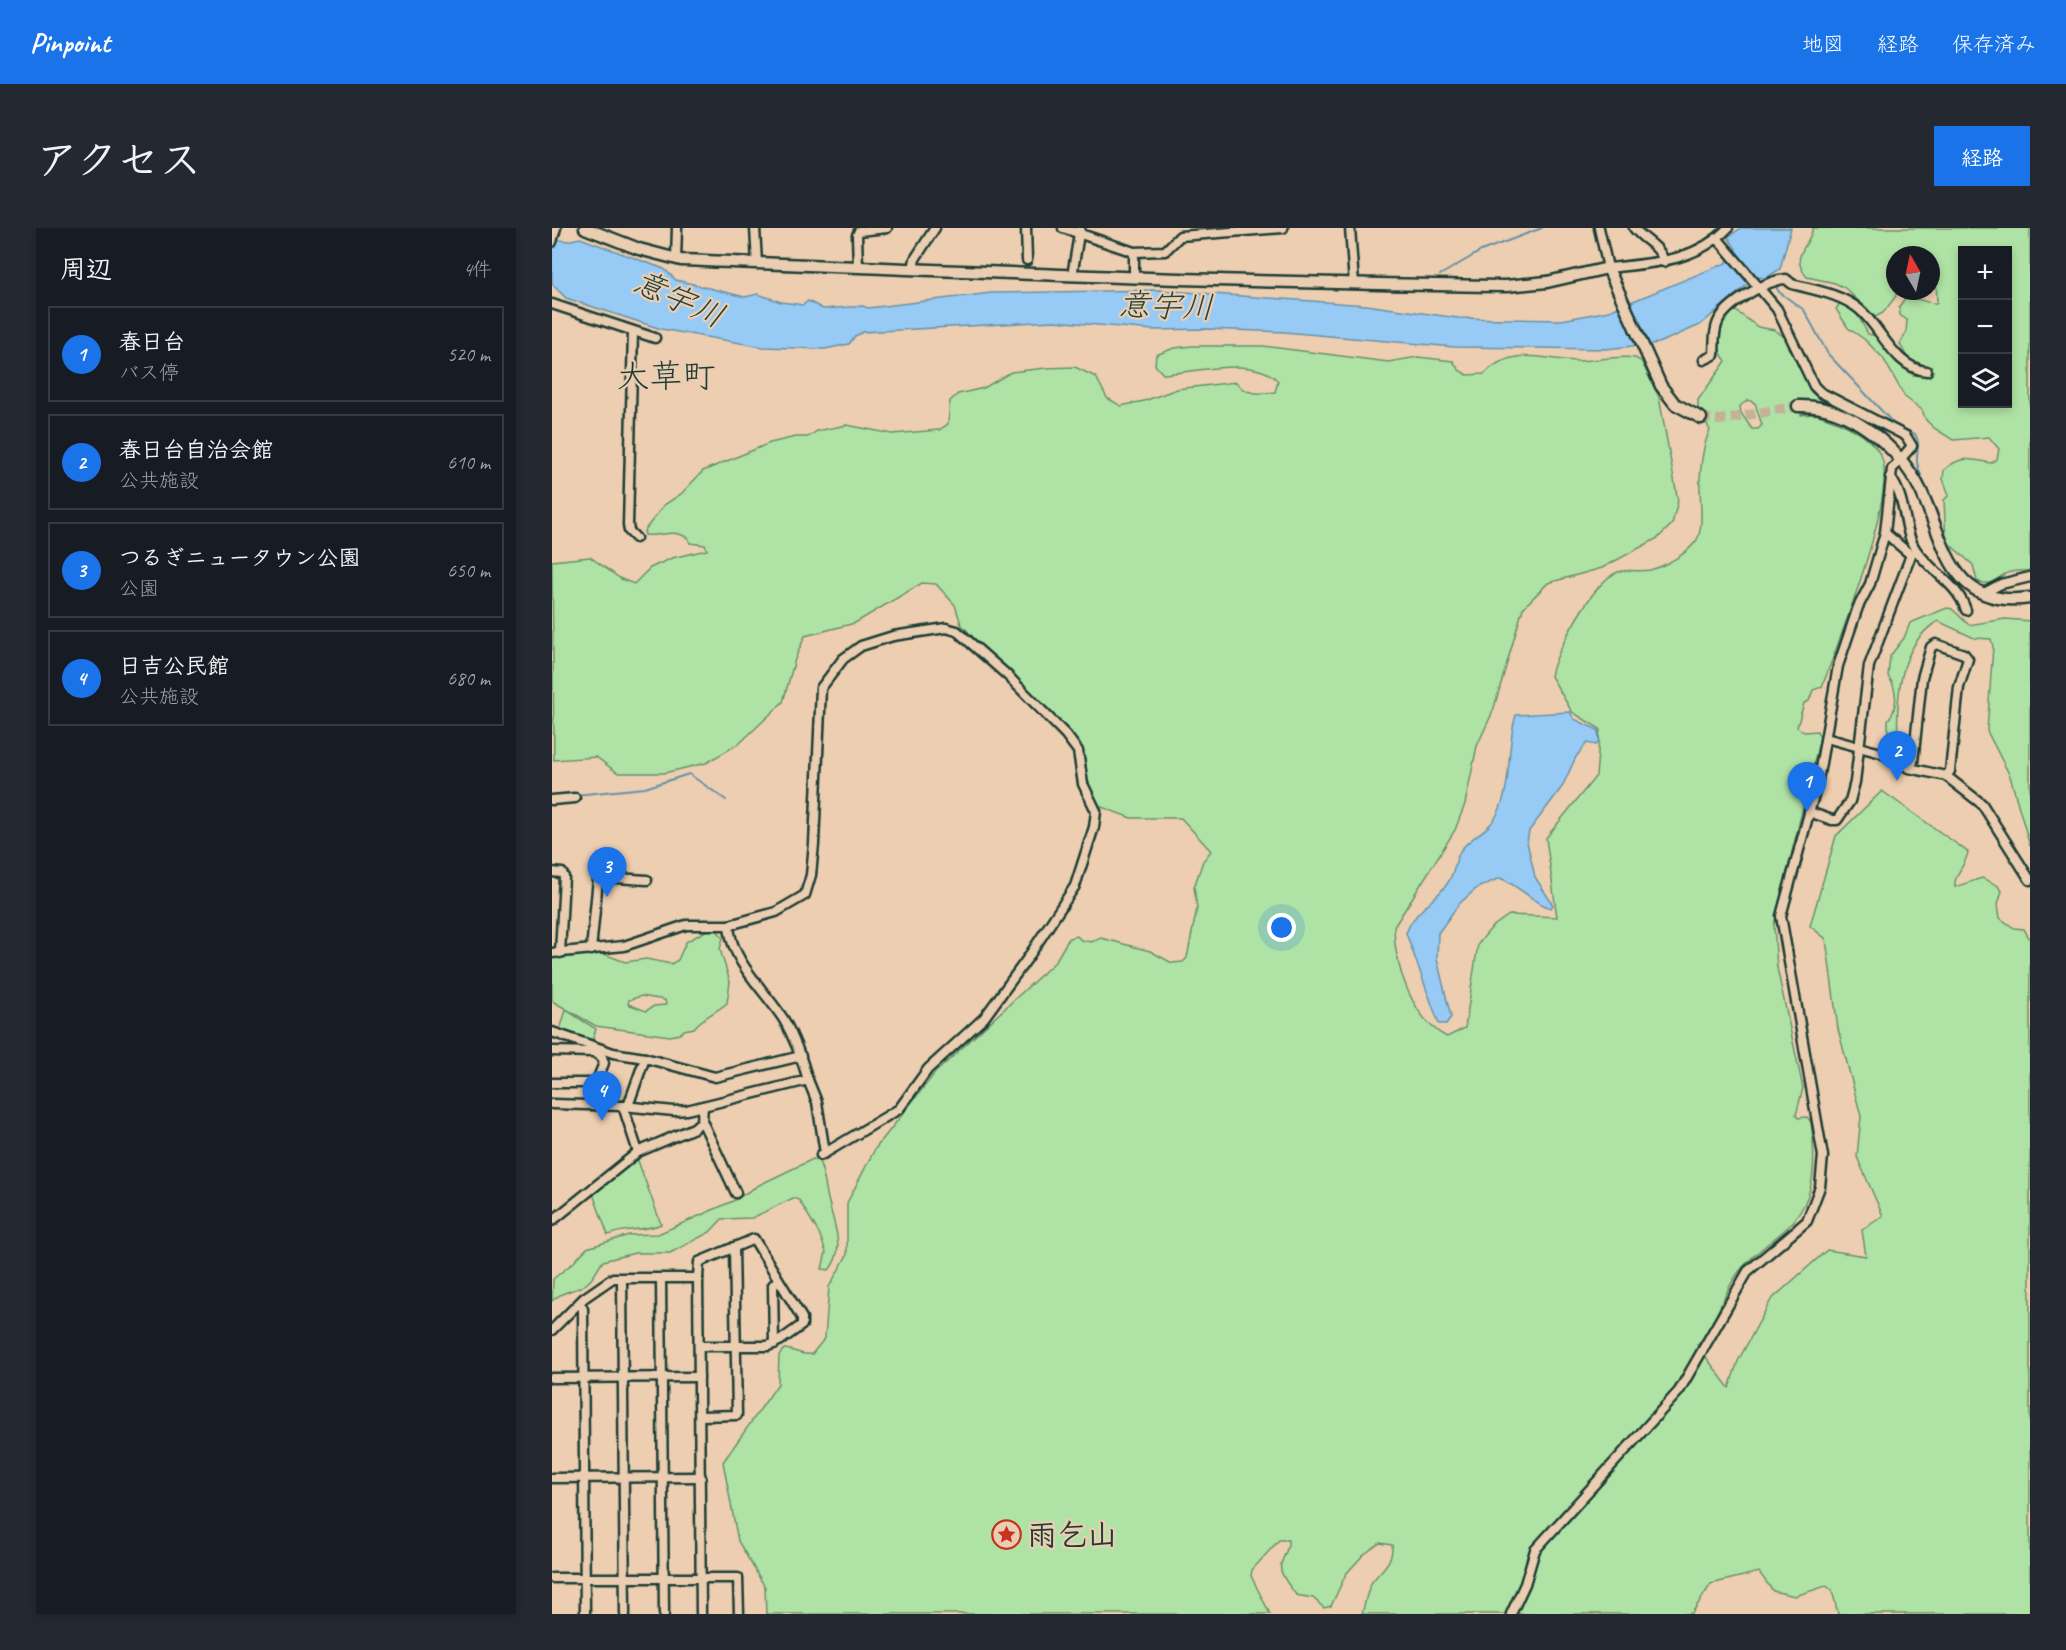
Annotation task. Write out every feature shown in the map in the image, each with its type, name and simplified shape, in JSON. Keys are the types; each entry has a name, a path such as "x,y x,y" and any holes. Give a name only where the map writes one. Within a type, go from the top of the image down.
{"street":[{"path":"552,242 556,228"},
{"path":"585,228 639,249 676,259 1134,278 1354,284 1519,285 1664,262 1698,252 1719,241 1728,228"},
{"path":"676,259 677,228"},
{"path":"755,228 757,263"},
{"path":"858,267 857,235 859,231 887,228"},
{"path":"913,269 915,259 935,228"},
{"path":"1026,228 1027,260"},
{"path":"1063,228 1080,231 1134,252 1165,251 1180,236 1283,228"},
{"path":"1350,228 1354,284"},
{"path":"1599,228 1609,271 1645,352 1671,400 1686,413 1701,418"},
{"path":"1634,228 1644,239 1659,249 1664,262"},
{"path":"1072,276 1080,231"},
{"path":"1511,1614 1539,1545 1665,1409 1692,1369 1739,1282 1759,1260 1807,1221 1816,1202 1822,1177 1822,1156 1781,916 1826,738 1838,666 1858,607 1870,584 1885,533 1892,469 1910,451 1910,441 1820,392 1814,386 1777,309 1719,241"},
{"path":"1134,252 1134,278"},
{"path":"1704,360 1714,355 1715,330 1723,314 1757,287 1786,279 1792,284 1846,300 1860,310 1897,355 1915,369 1927,371"},
{"path":"552,304 656,338"},
{"path":"633,332 628,525 629,531 636,538"},
{"path":"1798,406 1824,408 1848,417 1900,461 1920,489 1949,563 1969,584 1984,593 2006,599 2030,598"},
{"path":"1809,812 1832,820 1840,817 1850,801 1861,747 1869,666 1912,551 1898,487 1890,477"},
{"path":"1885,533 1912,551 1954,587 1966,610"},
{"path":"1984,593 2001,584 2030,578"},
{"path":"552,872 562,873 564,877 556,953 624,946 686,925 729,925 776,912 805,895 811,875 813,854 821,688 843,659 861,646 893,636 946,628 957,631 1006,675 1066,735 1078,752 1083,784 1096,816 1082,869 1066,902 984,1018 928,1069 899,1108 823,1154 817,1102 801,1056 783,1020 736,952 729,925"},
{"path":"1909,768 1913,762 1922,678 1931,647 1936,644 1964,654 1968,659 1959,687 1950,771 1946,776"},
{"path":"1826,738 1890,757 1909,768 1946,776 1982,804 2030,880"},
{"path":"552,800 575,798"},
{"path":"591,950 598,879 601,877 647,880"},
{"path":"552,1032 613,1053 645,1058 715,1077 801,1056"},
{"path":"552,1051 594,1052 602,1057 604,1063 596,1083 552,1083"},
{"path":"638,1152 626,1106 645,1058"},
{"path":"552,1104 626,1106 674,1111 808,1080"},
{"path":"703,1106 702,1121 736,1193"},
{"path":"552,1221 638,1152 694,1128 702,1121"},
{"path":"699,1346 736,1347 774,1344 802,1325 802,1318 754,1239 699,1262 698,1278 699,1377 701,1416 701,1614"},
{"path":"701,1416 737,1415 734,1247"},
{"path":"552,1330 613,1278 622,1280 698,1278"},
{"path":"661,1279 663,1614"},
{"path":"622,1280 625,1614"},
{"path":"774,1344 773,1285 778,1280"},
{"path":"580,1304 583,1309 585,1614"},
{"path":"552,1378 699,1377"},
{"path":"552,1478 701,1477"},
{"path":"552,1578 738,1578 739,1614"}],"green space":[{"path":"1813,228 2030,228 2030,570 2010,572 1992,582 1982,583 1977,581 1973,565 1946,541 1944,500 1949,495 1943,479 1944,470 1961,460 1991,463 1997,459 1999,449 1989,437 1953,440 1934,428 1926,420 1922,410 1905,397 1883,358 1864,339 1848,328 1836,309 1840,303 1855,310 1868,334 1877,336 1913,375 1926,376 1930,373 1930,367 1908,359 1900,344 1906,333 1907,320 1900,315 1899,307 1904,300 1937,303 1937,300 1940,300 1940,246 1886,246 1886,300 1893,300 1883,313 1875,317 1845,288 1835,283 1807,277 1800,263 1801,252"},
{"path":"1736,311 1758,327 1775,330 1788,340 1811,392 1824,403 1801,401 1801,415 1819,415 1845,425 1862,435 1881,456 1884,474 1874,534 1852,605 1822,687 1813,690 1809,701 1804,703 1797,727 1804,732 1817,731 1820,738 1774,925 1777,968 1803,1088 1796,1115 1798,1118 1807,1117 1811,1122 1814,1164 1810,1190 1798,1215 1789,1226 1738,1273 1704,1337 1697,1345 1729,1388 1738,1361 1771,1300 1827,1250 1866,1256 1862,1230 1883,1216 1857,1157 1861,1116 1838,1029 1826,939 1810,926 1836,836 1882,791 1968,852 1956,879 1955,887 1982,878 1997,885 2002,891 1998,904 2000,918 2014,928 2024,929 2030,940 2030,1614 1838,1614 1832,1590 1826,1586 1795,1596 1773,1591 1759,1572 1711,1584 1692,1613 1688,1614 1362,1614 1370,1585 1389,1561 1392,1545 1380,1543 1363,1555 1346,1574 1331,1606 1324,1608 1313,1598 1296,1595 1286,1580 1281,1568 1288,1540 1279,1540 1252,1570 1251,1576 1270,1614 766,1614 765,1587 738,1541 723,1462 778,1384 779,1355 784,1349 812,1354 825,1338 829,1287 847,1255 847,1203 875,1149 935,1073 1055,962 1069,938 1077,936 1081,940 1091,942 1101,938 1150,951 1172,963 1183,962 1187,958 1197,908 1194,887 1203,861 1211,851 1181,818 1131,818 1099,806 1087,784 1086,765 1081,748 1073,737 961,624 955,605 936,584 922,583 855,623 805,636 795,659 783,702 740,743 706,763 664,773 618,773 596,757 554,760 552,561 590,557 621,579 634,584 650,568 672,558 707,550 705,545 690,543 688,538 682,535 672,533 645,535 644,531 664,505 681,494 703,471 770,443 796,437 808,437 817,431 847,425 892,434 939,430 948,424 950,401 958,394 984,388 1011,372 1075,367 1096,377 1107,398 1121,406 1144,401 1177,389 1236,382 1248,391 1275,392 1278,381 1267,373 1254,369 1223,367 1163,374 1155,365 1156,355 1174,348 1192,346 1263,346 1388,362 1418,357 1453,361 1459,370 1467,375 1484,374 1505,360 1528,356 1578,361 1628,357 1641,361 1659,397 1678,501 1672,524 1658,538 1602,568 1548,583 1523,608 1493,711 1477,746 1465,804 1455,830 1394,927 1397,957 1407,990 1424,1018 1447,1037 1465,1028 1478,944 1492,927 1509,915 1557,917 1546,838 1596,776 1600,729 1572,712 1551,676 1554,665 1577,618 1587,602 1608,578 1618,572 1650,570 1662,566 1687,550 1699,536 1701,466 1710,430 1698,408 1698,400 1726,361 1719,349 1717,337 1726,313","holes":["1748,400 1755,403 1762,425 1758,429 1752,429 1741,413 1740,406"]},
{"path":"1947,608 1952,609 1969,625 2005,619 2030,621 2030,846 2010,776 1987,731 1993,646 1991,639 1974,638 1938,621 1925,631 1907,659 1902,675 1899,691 1898,741 1893,744 1888,738 1888,720 1894,710 1896,698 1888,676 1890,656 1904,638 1910,623"},
{"path":"709,929 717,930 723,938 720,949 730,982 727,1003 694,1028 670,1036 596,1026 552,1001 552,955 604,954 625,962 646,959 671,964 678,960 686,942","holes":["641,996 665,1000 666,1005 654,1006 646,1011 628,1004 629,1000"]},
{"path":"566,1010 596,1029 592,1041 560,1030"},
{"path":"637,1158 661,1224 608,1235 593,1194"},
{"path":"813,1159 819,1161 821,1166 836,1229 837,1254 829,1270 822,1269 826,1252 819,1233 799,1200 793,1198 752,1218 722,1219 710,1232 670,1253 635,1253 603,1261 586,1284 552,1301 553,1279 587,1248 629,1235 658,1234 733,1201 759,1185"}],"water":[{"name":"意宇川","path":"1741,228 1791,228 1780,269 1766,278 1756,277 1700,325 1659,343 1606,349 1454,347 1284,332 1207,329 1153,330 1054,321 863,332 855,336 849,344 825,349 763,347 661,329 566,298 552,284 552,239 567,241 580,238 664,269 676,280 745,297 758,294 781,302 803,305 808,301 823,309 863,306 868,308 991,293 1158,290 1366,305 1458,318 1562,320 1609,311 1726,263 1736,249 1728,237"},
{"path":"1570,712 1574,719 1598,730 1599,741 1596,745 1587,743 1576,757 1562,787 1529,831 1527,842 1535,877 1553,905 1551,908 1545,906 1500,878 1477,888 1459,904 1438,933 1437,959 1451,1017 1446,1024 1439,1024 1406,933 1414,919 1450,880 1461,850 1489,826 1497,815 1505,791 1516,715"}],"waterway":[{"path":"1440,275 1481,251 1542,228"},
{"path":"1775,285 1779,292 1804,310 1828,354 1894,424 1915,434 1918,441 1919,471 1943,530"},
{"path":"575,795 645,788 689,774 726,800"}],"tunnel":[{"path":"1701,418 1720,420 1798,406"}],"place":[{"name":"春日台自治会館","path":"1897,781"},
{"name":"春日台","path":"1807,812"},
{"name":"つるぎニュータウン公園","path":"607,897"},
{"name":"日吉公民館","path":"602,1121"},
{"name":"雨乞山","path":"1006,1535"}],"district":[{"name":"大草町","path":"666,376"}]}
